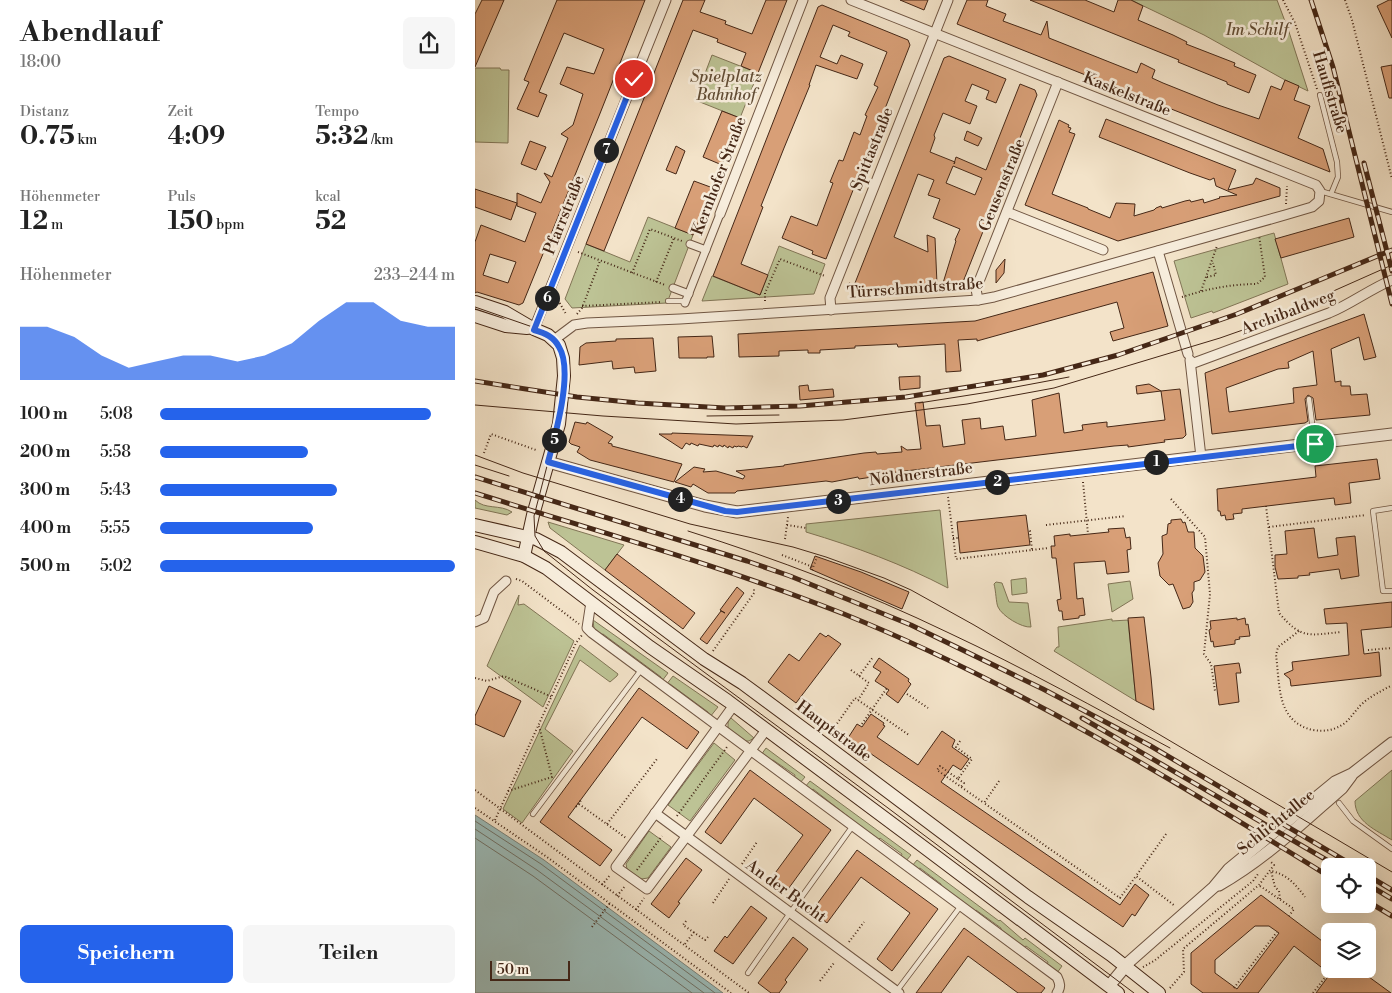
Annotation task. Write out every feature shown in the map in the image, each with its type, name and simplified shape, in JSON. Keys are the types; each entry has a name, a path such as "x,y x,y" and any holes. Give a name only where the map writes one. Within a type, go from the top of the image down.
{"main road":[{"path":"475,302 505,312 534,330"},
{"path":"475,316 506,326 534,330 548,335 554,340 563,354 564,372 560,416 524,556"},
{"name":"Hauptstraße","path":"475,525 540,540 561,552 697,654 742,683 1028,897 1124,966 1164,992"},
{"path":"475,542 524,556 546,568 650,647 734,706 1110,991"}],"street":[{"name":"Pfarrstraße","path":"534,330 666,0"},
{"name":"Kernhofer Straße","path":"687,299 803,0"},
{"name":"Kaskelstraße","path":"851,0 1316,185 1320,191"},
{"name":"Spittastraße","path":"831,310 830,298 947,0"},
{"name":"Geusenstraße","path":"977,300 976,289 1058,82"},
{"name":"Türrschmidtstraße","path":"554,340 574,325 583,323 831,310 977,300 994,297 1312,207 1319,201 1320,191"},
{"path":"1007,212 1103,250"},
{"name":"Kernhofer Straße","path":"690,244 706,250"},
{"path":"1158,251 1189,358 1201,457"},
{"name":"Archibaldweg","path":"1189,358 1329,313 1348,305 1378,286 1392,280"},
{"path":"673,288 687,299"},
{"name":"Nöldnerstraße","path":"548,462 725,511 737,512 1392,434"},
{"path":"475,622 484,618 494,592 505,580"},
{"path":"591,602 587,628 749,751 1057,977 1060,983 1060,989 1057,993"},
{"path":"734,706 615,867 647,889 766,730"},
{"name":"Schlichtallee","path":"1110,991 1124,966 1214,888 1263,856 1342,788 1352,774 1392,743"},
{"name":"An der Bucht","path":"655,813 897,992"}],"lane":[{"name":"Hauffstraße","path":"1320,95 1337,162 1338,177 1331,194"},
{"name":"Kaskelstraße","path":"1320,191 1392,212"},
{"path":"668,301 687,299"},
{"path":"1309,399 1312,423"},
{"path":"1392,508 1373,511 1383,591 1392,591"},
{"path":"533,814 641,670"},
{"path":"1339,802 1353,821 1392,849"},
{"path":"748,973 852,827"},
{"path":"897,992 960,906"}],"path":[{"name":"Hauffstraße","path":"1283,0 1295,23 1320,95"},
{"path":"1345,0 1352,20 1392,179"},
{"path":"1286,204 1287,186"},
{"path":"632,273 650,228 690,244"},
{"path":"1183,296 1239,284 1257,284 1265,277 1259,235"},
{"path":"656,282 674,238"},
{"path":"1201,291 1213,262 1217,246"},
{"path":"578,252 673,288"},
{"path":"765,301 765,294 780,259 825,276"},
{"path":"577,314 600,261"},
{"path":"1207,277 1217,275 1213,262"},
{"path":"849,283 859,296"},
{"path":"558,300 566,314"},
{"path":"582,306 668,301"},
{"path":"484,453 491,434 536,450"},
{"path":"1084,492 1088,534"},
{"path":"1171,499 1205,536 1210,594 1204,654 1211,664 1215,691"},
{"path":"1266,506 1279,612 1289,624 1303,633 1342,632"},
{"path":"785,539 788,516 787,507"},
{"path":"950,508 956,559 1048,548"},
{"path":"1268,527 1373,514"},
{"path":"1046,525 1126,516"},
{"path":"787,525 806,528"},
{"path":"1028,531 1030,531 1032,550"},
{"path":"953,538 958,538"},
{"path":"987,550 987,555"},
{"path":"782,555 813,569 813,563 817,557"},
{"path":"495,820 576,643 587,628 575,623 522,581 515,579 505,580"},
{"path":"711,653 754,593 754,588"},
{"path":"1299,631 1278,647 1276,655 1283,705 1290,718 1301,726 1324,731 1333,729 1344,723 1375,692 1392,685"},
{"path":"1367,650 1392,648"},
{"path":"859,676 873,656"},
{"path":"851,670 869,683 858,700"},
{"path":"475,678 487,681 504,676 552,697"},
{"path":"862,724 887,688"},
{"path":"907,694 928,708"},
{"path":"827,738 855,698 909,735"},
{"path":"507,792 552,777 539,726"},
{"path":"958,779 973,758 956,747 960,741"},
{"path":"677,816 727,747"},
{"path":"607,824 657,759"},
{"path":"961,787 964,783 940,766 937,770 983,803 1120,898 1166,834"},
{"path":"983,803 999,781"},
{"path":"475,790 749,993"},
{"path":"575,807 581,799"},
{"path":"579,804 633,843"},
{"path":"475,808 495,820 610,903 731,993"},
{"path":"638,868 662,836"},
{"path":"742,864 757,842"},
{"path":"1164,992 1184,972 1183,949 1259,885 1274,865 1268,858"},
{"path":"603,885 615,867"},
{"path":"1271,870 1282,873 1305,897"},
{"path":"1271,870 1280,899"},
{"path":"1144,966 1162,954 1258,874"},
{"path":"1136,876 1185,913"},
{"path":"617,896 631,878"},
{"path":"713,903 726,884"},
{"path":"1259,885 1294,909 1289,916"},
{"path":"636,910 647,889"},
{"path":"592,927 610,903"},
{"path":"686,921 683,925 705,940 708,937"},
{"path":"849,942 864,922"},
{"path":"684,945 694,932"},
{"path":"1234,988 1277,932"},
{"path":"820,982 834,963"},
{"path":"1313,993 1325,978"}],"green space":[{"name":"Im Schilf","path":"1131,0 1277,0 1308,91 1204,35"},
{"name":"Spielplatz Bahnhof","path":"712,55 758,73 740,118 695,100"},
{"path":"475,68 509,70 508,143 475,142"},
{"path":"648,217 693,235 667,303 572,308 565,299 586,244 630,262"},
{"path":"1274,233 1288,284 1213,313 1212,311 1191,318 1174,261"},
{"path":"779,246 825,264 814,294 702,301 712,276 760,295"},
{"path":"475,500 483,505 503,508 512,512 507,515 475,508"},
{"path":"940,510 948,588 879,557 806,532 806,524"},
{"path":"548,522 624,545 605,570 550,528"},
{"path":"1026,578 1027,593 1012,595 1011,580"},
{"path":"1130,581 1133,599 1112,612 1108,584"},
{"path":"996,582 1002,583 1009,602 1028,603 1031,627 1008,618 1000,610 997,605 994,584"},
{"path":"519,595 518,605 524,604 574,641 543,707 487,666"},
{"path":"1112,619 1112,621 1128,620 1136,701 1054,651 1059,647 1058,627"},
{"path":"593,620 668,673 662,681 661,677 603,634 599,636 594,629"},
{"path":"580,645 618,674 610,682 580,660 545,729 573,751 522,823 503,809"},
{"path":"673,676 718,707 710,717 708,712 670,684 666,685"},
{"path":"731,718 754,738 744,741 728,729 728,721"},
{"path":"714,743 735,760 690,821 668,805"},
{"path":"766,748 805,777 800,783 794,779 795,775 773,760 771,761 761,755"},
{"path":"1392,770 1392,840 1362,820 1355,801"},
{"path":"810,781 911,855 906,861 901,857 902,854 880,838 878,840 813,789 811,791 805,787"},
{"path":"649,831 671,847 648,878 641,879 627,869 626,864"},
{"path":"917,860 1000,920 1023,940 1025,938 1062,966 1057,973 1047,965 1048,962 1026,946 1023,948 1001,931 1001,928 941,886 941,884 920,868 912,866"}],"water":[{"path":"475,815 544,860 723,993 475,993"}],"building":[{"path":"482,0 504,0 475,67 475,14"},
{"path":"557,0 645,0 523,303 519,305 475,293 475,242 481,225 525,242 536,213 517,206 517,193 541,203 550,182 544,173 552,177 568,138 561,134 573,125 583,94 560,84 567,67 594,74 604,49 564,33 539,92 547,95 538,117 517,109 529,82 524,80","holes":["490,254 516,262 508,283 483,275"]},
{"path":"683,0 705,0 700,12 726,21 725,24 752,34 766,0 787,0 758,73 741,66 746,53 717,42 718,39 693,30 604,251 586,244"},
{"path":"900,0 928,0 924,10"},
{"path":"967,0 988,0 986,6 1006,14 1003,21 1041,35 1047,21 1049,38 1137,73 1141,63 1155,70 1152,78 1218,105 1259,119 1271,86 1281,90 1285,80 1299,86 1294,100 1310,106 1298,138 1323,149 1330,172 957,24"},
{"path":"1030,0 1085,0 1114,12 1118,0 1131,0 1143,6 1138,20 1187,42 1186,44 1235,63 1234,66 1256,75 1249,93 1178,62 1179,60"},
{"path":"1392,0 1392,38 1377,6"},
{"path":"822,5 908,40 910,45 826,259 812,254 813,251 782,238 791,216 817,226 833,183 830,182 839,160 843,161 854,132 860,135 867,116 865,115 878,87 874,85 887,52 848,36 850,32 833,25 820,57 837,64 841,55 863,64 857,79 816,65 810,85 761,206 763,207 741,264 768,275 760,295 713,276 818,7"},
{"path":"949,56 1006,79 996,103 986,99 989,91 972,84 965,101 977,106 970,124 943,113 934,135 935,138 930,152 955,162 956,157 986,170 1020,84 1035,90 1037,95 963,282 943,283 960,229 933,218 940,199 928,195 934,180 918,174 894,237 928,252 927,235 935,238 937,284 859,288 855,283 944,58","holes":["953,166 982,178 975,195 946,183"]},
{"path":"1392,65 1392,98 1389,98 1381,67"},
{"path":"722,111 740,118 722,165 703,157"},
{"path":"1106,119 1236,170 1228,190 1253,184 1256,178 1280,188 1280,196 1118,241 1025,205 1059,120 1069,125 1068,127 1071,128 1069,132 1075,134 1052,194 1110,218 1116,203 1135,204 1134,216 1161,206 1162,208 1185,201 1190,200 1191,202 1203,199 1204,203 1219,197 1237,195 1216,186 1214,178 1210,180 1190,173 1099,137"},
{"path":"967,131 982,138 978,146 964,140"},
{"path":"530,141 546,147 536,170 521,164"},
{"path":"676,146 685,151 676,174 666,170"},
{"path":"694,181 713,188 693,235 675,228"},
{"path":"475,189 517,203 511,220 475,207"},
{"path":"1349,218 1354,237 1281,258 1275,239"},
{"path":"1005,259 1004,273 996,283 996,270"},
{"path":"1153,272 1168,326 1113,341 1110,332 1124,328 1117,302 977,341 977,339 958,340 961,371 946,372 945,344 898,347 897,344 855,346 855,348 820,350 820,353 808,353 808,350 779,351 779,356 739,357 738,334 975,321"},
{"path":"1364,314 1376,357 1364,360 1359,337 1331,349 1335,382 1341,381 1341,386 1350,386 1351,395 1367,394 1370,415 1316,420 1313,398 1308,395 1305,399 1308,421 1305,423 1212,434 1205,373","holes":["1313,351 1317,385 1293,388 1294,403 1229,412 1226,388 1278,369 1289,368 1288,362"]},
{"path":"712,336 714,357 679,358 678,337"},
{"path":"653,338 656,371 635,373 634,367 613,369 612,361 579,365 580,347 586,343 616,341 616,339"},
{"path":"920,376 920,388 900,390 899,377"},
{"path":"1149,384 1161,391 1137,394 1136,386"},
{"path":"808,385 809,391 833,389 834,397 800,400 799,386"},
{"path":"1180,389 1186,435 1183,438 1164,440 1165,442 1128,447 1128,445 1114,446 872,475 872,477 859,479 858,477 832,482 826,481 737,491 735,493 708,493 693,484 691,487 675,482 694,467 705,469 703,472 716,471 743,479 745,476 736,471 784,466 864,453 902,452 901,446 907,450 921,449 915,403 923,402 926,426 940,425 943,447 965,444 962,420 980,418 981,429 1003,426 1005,440 1036,436 1032,400 1059,393 1064,433 1083,430 1082,425 1107,422 1107,427 1165,420 1161,391"},
{"path":"575,422 586,424 587,422 613,437 608,443 612,444 612,446 682,464 674,482 590,460 577,452 580,447 569,442"},
{"path":"659,434 753,436 747,448 734,446 733,448 729,446 728,448 724,445 723,447 719,445 718,447 714,445 713,447 699,444 698,446 686,443 682,449"},
{"path":"1377,459 1380,479 1349,483 1351,503 1335,505 1334,498 1242,509 1242,513 1233,514 1234,519 1226,520 1225,515 1221,516 1220,511 1218,511 1217,489 1316,477 1315,466"},
{"path":"1026,515 1030,545 960,553 957,522"},
{"path":"1181,519 1183,523 1185,522 1188,532 1194,532 1195,548 1203,556 1205,572 1200,580 1194,582 1193,602 1190,607 1183,609 1173,584 1169,585 1160,576 1158,563 1163,554 1162,536 1167,534 1168,524 1171,523 1171,520"},
{"path":"1124,528 1126,538 1130,537 1131,549 1127,550 1129,572 1107,574 1105,561 1074,563 1077,599 1083,598 1085,615 1079,616 1079,618 1063,620 1062,611 1059,611 1057,600 1061,599 1056,558 1052,558 1051,546 1055,546 1054,536 1109,532 1108,529"},
{"path":"1314,528 1318,558 1338,555 1336,538 1355,536 1359,576 1341,579 1339,569 1309,573 1310,575 1298,576 1298,578 1278,579 1275,555 1287,554 1285,531"},
{"path":"617,554 695,613 683,629 605,570"},
{"path":"815,556 861,572 909,592 902,609 810,569"},
{"path":"737,587 744,593 707,644 700,639 721,611 725,613 720,610"},
{"path":"1392,602 1392,627 1361,630 1364,654 1379,652 1381,676 1291,686 1290,679 1284,674 1293,670 1292,662 1349,655 1347,623 1326,624 1324,609"},
{"path":"1144,617 1154,710 1136,701 1128,618"},
{"path":"1237,618 1237,620 1245,618 1250,636 1239,637 1240,639 1235,640 1235,644 1214,647 1209,630 1211,629 1210,621"},
{"path":"820,633 826,637 828,635 841,644 796,703 768,682 789,654 799,661"},
{"path":"879,658 909,679 908,681 911,684 898,703 886,694 889,690 875,681 881,672 873,667"},
{"path":"1239,663 1241,673 1236,673 1239,702 1219,705 1214,666"},
{"path":"489,686 521,701 504,737 475,724 475,716"},
{"path":"639,688 699,732 687,749 642,717 568,817 612,850 600,866 540,822"},
{"path":"871,714 884,723 883,725 885,726 877,737 918,765 942,731 955,740 952,747 969,759 961,770 953,765 941,782 1120,905 1135,884 1149,895 1135,916 1132,914 1123,927 848,738 857,724 862,727"},
{"path":"750,770 831,830 786,892 770,880 803,835 754,798 721,844 705,832"},
{"path":"857,850 938,909 892,971 877,959 910,913 861,877 827,923 812,911"},
{"path":"686,858 702,870 678,902 680,903 669,918 651,904"},
{"path":"1261,895 1321,940 1321,967 1294,946 1258,993 1203,993 1191,984 1191,953","holes":["1255,926 1269,926 1279,933 1237,989 1215,973 1215,960"]},
{"path":"751,906 767,918 733,964 714,951 725,936 727,938"},
{"path":"964,928 1045,988 1041,993 1018,993 968,956 941,993 916,993"},
{"path":"793,937 808,949 785,980 787,982 779,993 771,993 758,983"},
{"path":"1327,978 1370,978 1391,993 1316,993"}],"tram line":[{"path":"475,405 603,416 736,424 843,420 967,404 1054,388 1220,338 1257,325 1392,265"},
{"path":"475,307 544,331 555,341 562,353 564,370 560,416 534,516 535,536 544,551 593,590 1134,993"},
{"path":"919,403 1069,377"},
{"path":"707,416 779,415"},
{"path":"475,455 523,473 690,524 793,547 826,557 911,590 974,625 1392,872"},
{"path":"475,465 509,476"},
{"path":"688,531 820,577 917,618 1033,674 1170,748"}],"railway":[{"path":"1311,0 1333,67 1392,304"},
{"path":"1364,163 1392,271"},
{"path":"475,381 577,397 725,408 800,406 906,397 1043,375 1118,355 1237,314 1392,250"},
{"path":"475,477 747,561 790,576 911,625 1043,689 1149,745 1340,858"},
{"path":"475,493 753,580 844,614 908,641 1032,702 1092,735 1152,769 1321,872"},
{"path":"1082,718 1323,858"},
{"path":"1376,880 1392,890"},
{"path":"1376,889 1392,899"},
{"path":"1376,906 1392,916"}],"route":[{"path":"634,79 534,330 548,335 554,340 561,349 564,361 559,424 548,462 725,511 737,512 1315,444"}]}
